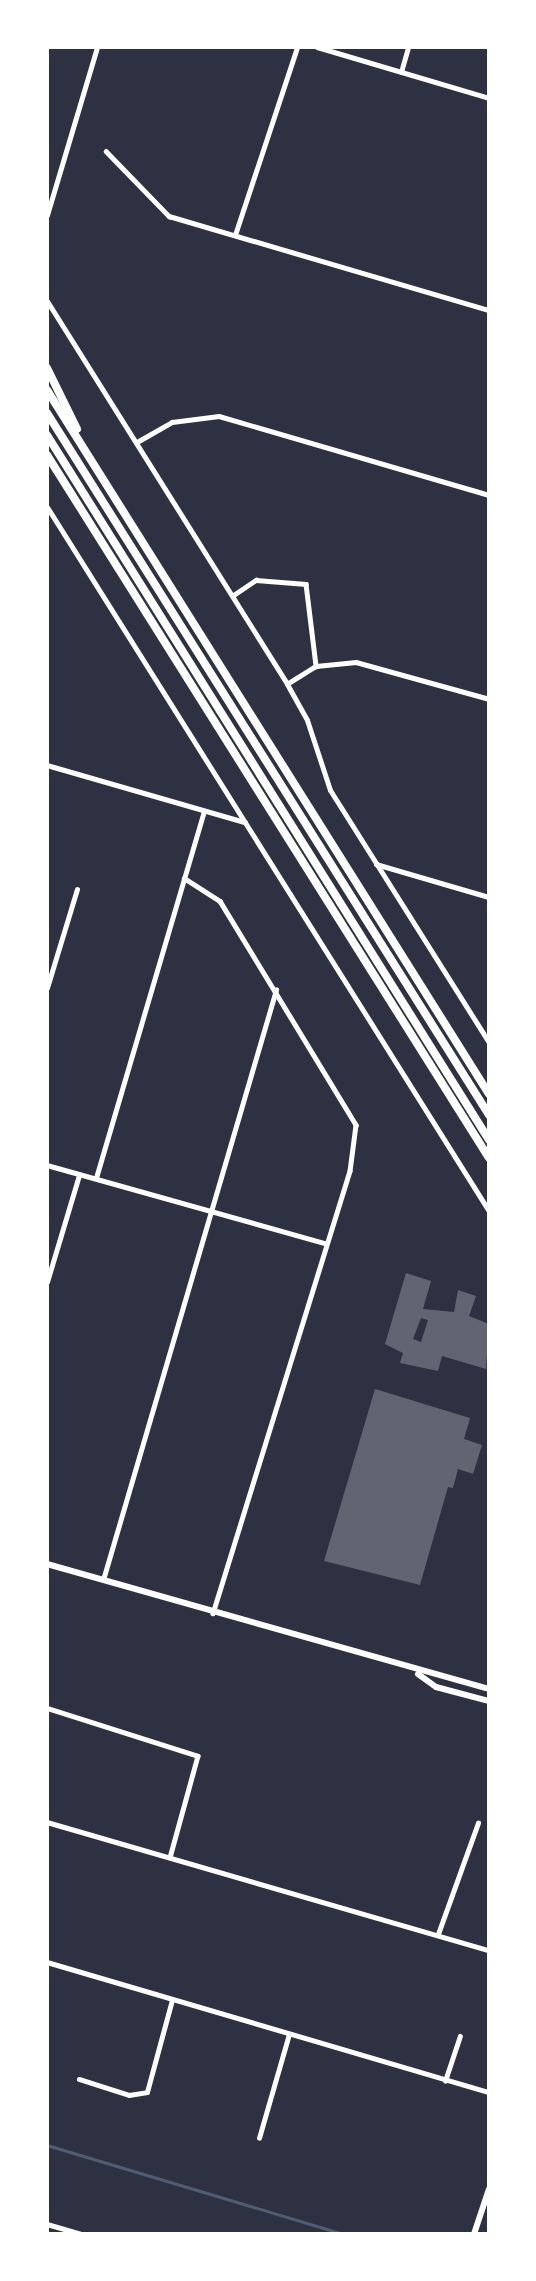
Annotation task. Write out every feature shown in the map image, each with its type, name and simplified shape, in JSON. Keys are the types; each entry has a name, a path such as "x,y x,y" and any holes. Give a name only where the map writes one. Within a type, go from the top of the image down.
{"highway":[{"path":"47,369 84,448"},
{"path":"47,390 489,1094"},
{"path":"47,413 489,1115"},
{"path":"47,435 489,1140"},
{"path":"47,455 489,1158"}],"main road":[{"path":"47,1564 418,1674 489,1689"},
{"path":"418,1674 436,1687 489,1701"},
{"path":"474,2234 489,2189"}],"street":[{"path":"47,215 97,47"},
{"path":"235,235 297,47"},
{"path":"317,47 489,98"},
{"path":"401,72 408,47"},
{"path":"106,151 158,209 235,235 489,310"},
{"path":"47,301 286,684 307,720 330,790 489,1042"},
{"path":"136,442 172,422 219,416 489,495"},
{"path":"47,507 489,1211"},
{"path":"232,596 256,580 306,583 316,666"},
{"path":"286,684 316,666 356,662 489,699"},
{"path":"47,765 245,822"},
{"path":"96,1178 204,812"},
{"path":"376,864 489,897"},
{"path":"184,878 220,901 355,1125 350,1171 325,1243 213,1613"},
{"path":"47,988 77,889"},
{"path":"103,1581 208,1212 276,990"},
{"path":"47,1165 325,1243"},
{"path":"47,1282 79,1175"},
{"path":"47,1708 198,1756 170,1854"},
{"path":"47,1822 170,1854 489,1950"},
{"path":"438,1934 478,1823"},
{"path":"47,1962 489,2092"},
{"path":"79,2079 129,2095 146,2091 172,2000"},
{"path":"259,2138 289,2034"},
{"path":"445,2081 460,2036"},
{"path":"47,2224 82,2234"}],"building":[{"path":"406,1273 431,1281 423,1309 454,1312 458,1290 476,1296 469,1316 489,1324 486,1369 442,1356 438,1371 400,1363 403,1353 385,1344","holes":["421,1318 428,1320 421,1342 413,1339"]},
{"path":"375,1389 470,1418 464,1439 482,1445 473,1474 458,1469 453,1488 448,1487 420,1585 324,1561"}],"waterway":[{"path":"47,2145 344,2234"}]}
